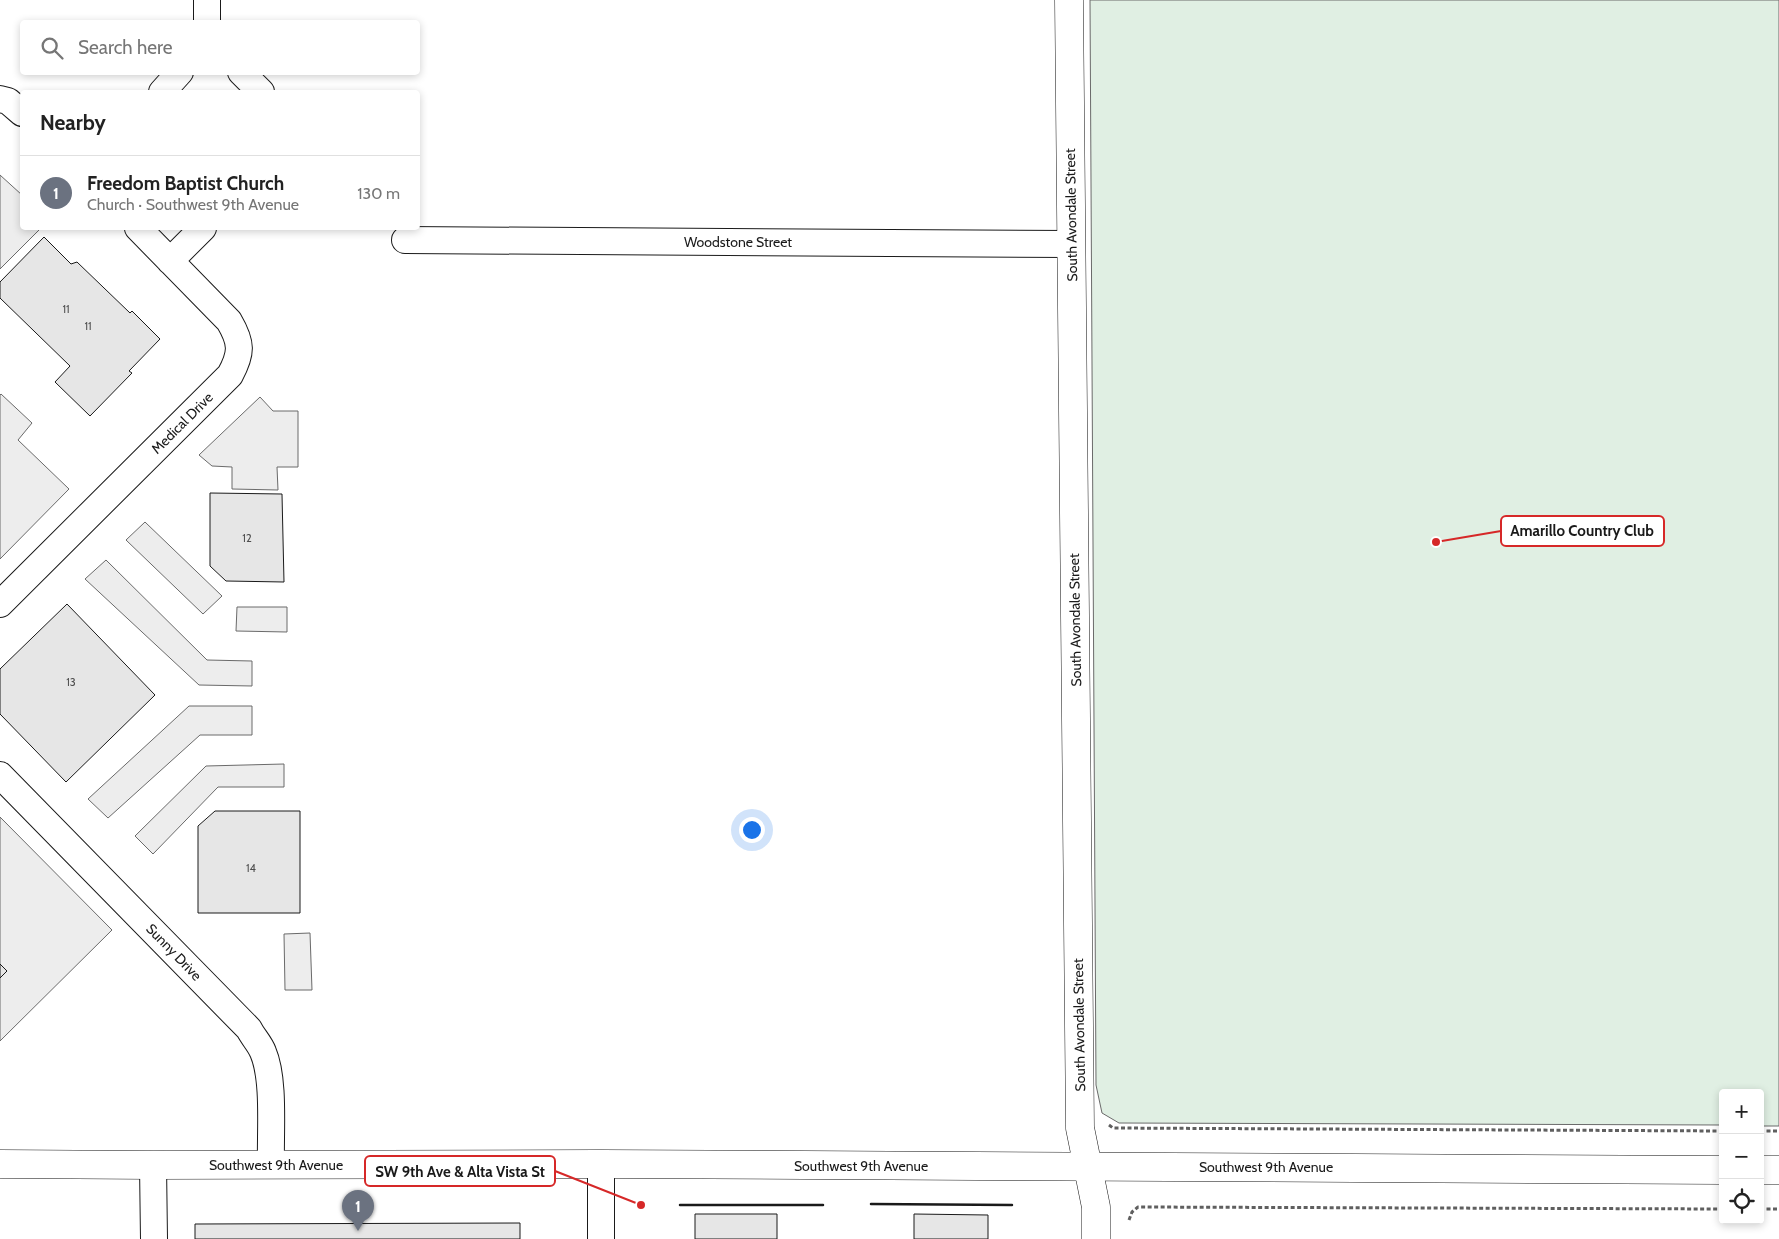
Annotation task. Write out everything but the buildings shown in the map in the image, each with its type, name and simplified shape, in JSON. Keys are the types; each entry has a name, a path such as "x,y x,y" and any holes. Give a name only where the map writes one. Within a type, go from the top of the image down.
{"main road":[{"name":"South Avondale Street","path":"1069,0 1080,1118 1083,1146 1096,1207 1096,1239"},
{"name":"Southwest 9th Avenue","path":"0,1164 601,1164 1719,1170"},
{"path":"1764,1170 1779,1170"}],"street":[{"path":"207,0 207,20"},
{"path":"164,90 177,75"},
{"path":"244,75 258,90"},
{"path":"0,99 8,101 20,111"},
{"name":"Medical Drive","path":"0,604 230,375 238,360 239,347 236,334 229,321 140,230"},
{"path":"170,260 201,230"},
{"name":"Woodstone Street","path":"405,240 1072,244"},
{"name":"Sunny Drive","path":"0,775 249,1029 263,1052 268,1071 271,1164"},
{"path":"601,1164 601,1239"},
{"path":"152,1165 154,1239"}],"path":[{"path":"1106,1122 1113,1128 1719,1131"},
{"path":"1764,1131 1779,1131"},
{"path":"1129,1220 1132,1212 1138,1207 1719,1209"},
{"path":"1764,1209 1779,1210"}],"green space":[{"path":"1090,0 1779,0 1779,1126 1764,1126 1764,1089 1719,1089 1719,1125 1119,1123 1102,1113 1096,1085"}],"shaded area":[{"path":"0,175 20,193 20,230 39,230 0,269"},
{"path":"0,395 32,423 18,440 69,489 0,559"},
{"path":"260,397 273,411 298,411 298,467 277,467 278,490 232,489 232,467 212,466 199,455"},
{"path":"145,522 222,596 203,614 126,540"},
{"path":"106,560 207,660 252,661 252,686 199,685 85,579"},
{"path":"237,607 287,607 287,632 236,631"},
{"path":"189,706 252,706 252,735 200,735 108,818 88,799"},
{"path":"284,764 284,787 218,787 153,854 135,836 206,766"},
{"path":"0,817 112,930 0,1041"},
{"path":"310,933 312,990 285,990 284,934"}],"wall":[{"path":"871,1204 1012,1205"},
{"path":"680,1205 823,1205"}],"place":[{"name":"Amarillo Country Club","path":"1436,542"},
{"name":"SW 9th Ave & Alta Vista St","path":"641,1205"},
{"name":"Freedom Baptist Church","path":"358,1231"}]}
